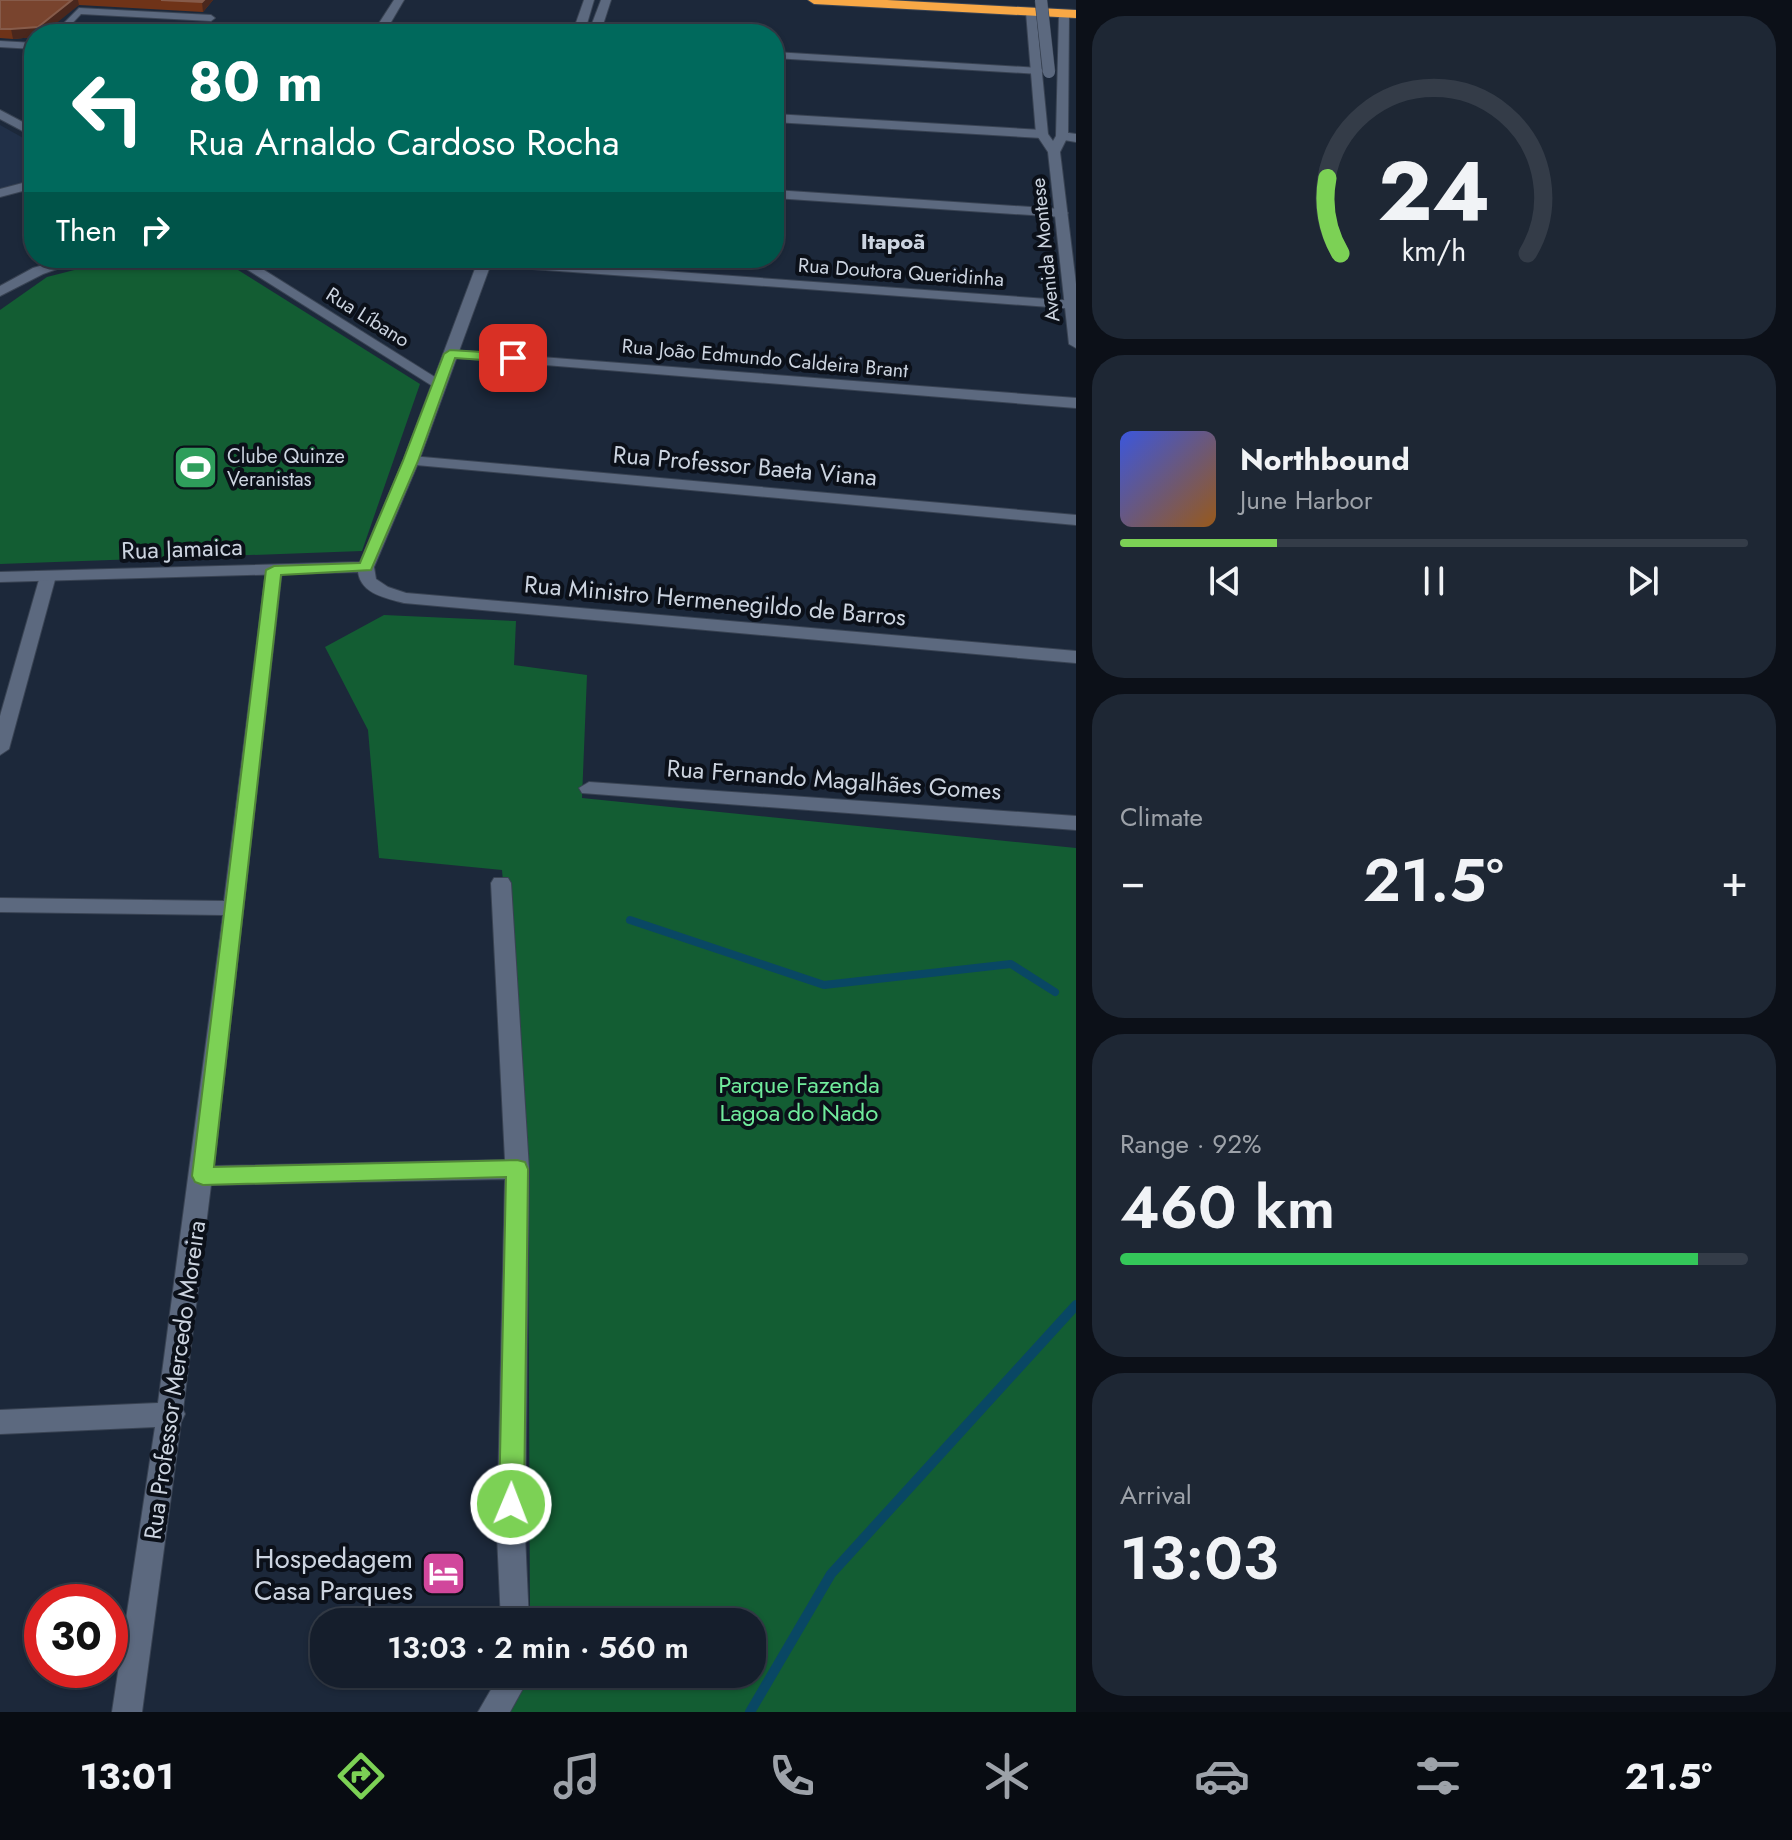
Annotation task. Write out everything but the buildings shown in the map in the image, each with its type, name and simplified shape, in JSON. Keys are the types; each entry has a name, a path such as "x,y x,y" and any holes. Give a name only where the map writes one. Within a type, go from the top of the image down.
{"highway":[{"path":"814,0 1070,14"}],"street":[{"path":"384,24 399,0"},
{"path":"568,24 576,0"},
{"path":"581,24 589,0"},
{"path":"598,24 606,0"},
{"path":"784,119 1042,134 1040,96 1046,73 1041,0"},
{"path":"1031,12 1046,73 1062,95"},
{"name":"Avenida Montese","path":"1054,152 1069,137 1062,95 1070,72 1070,14"},
{"path":"0,44 24,45"},
{"path":"784,56 1046,73"},
{"path":"1,116 24,128"},
{"name":"Avenida Montese","path":"1042,134 1054,152 1074,305 1076,344"},
{"path":"0,193 24,187"},
{"path":"784,195 1061,213"},
{"path":"0,292 48,268"},
{"name":"Rua Líbano","path":"252,268 439,384"},
{"path":"366,567 411,461 482,268"},
{"name":"Rua Doutora Queridinha","path":"590,268 1074,305"},
{"name":"Rua João Edmundo Caldeira Brant","path":"450,354 1076,403"},
{"name":"Rua Professor Baeta Viana","path":"411,461 1076,520"},
{"name":"Rua Jamaica","path":"0,577 366,567"},
{"name":"Rua Ministro Hermenegildo de Barros","path":"366,567 368,581 382,591 404,598 1076,657"},
{"name":"Rua Professor Mercedo Moreira","path":"127,1712 172,1414 203,1176 274,570"},
{"path":"0,749 48,576"},
{"name":"Rua Fernando Magalhães Gomes","path":"589,788 1076,823"},
{"path":"501,883 517,1169 511,1535 514,1608"},
{"path":"0,905 235,908"},
{"path":"203,1176 517,1169"},
{"path":"0,1422 172,1414"},
{"path":"493,1712 508,1688"}],"lane":[{"path":"67,24 79,11 211,18"}],"shaded area":[{"path":"0,125 24,138 24,183 0,190"}],"green space":[{"name":"Clube Quinze Veranistas","path":"82,268 235,268 420,384 362,551 0,564 0,310 47,277"},
{"name":"Parque Fazenda Lagoa do Nado","path":"384,615 516,621 514,665 587,675 582,798 1076,848 1076,1712 508,1712 521,1688 766,1688 766,1608 530,1608 528,1170 502,870 379,858 368,730 325,647"}],"waterway":[{"path":"630,920 824,985 1011,964 1055,992"},
{"path":"750,1712 831,1574 1076,1305"}],"place":[{"name":"Clube Quinze Veranistas","path":"196,468"},
{"name":"Hospedagem Casa Parques","path":"444,1574"}],"district":[{"name":"Itapoã","path":"893,241"}],"route":[{"path":"511,1504 517,1169 203,1176 274,570 366,567 411,461 450,354 513,358"}]}
